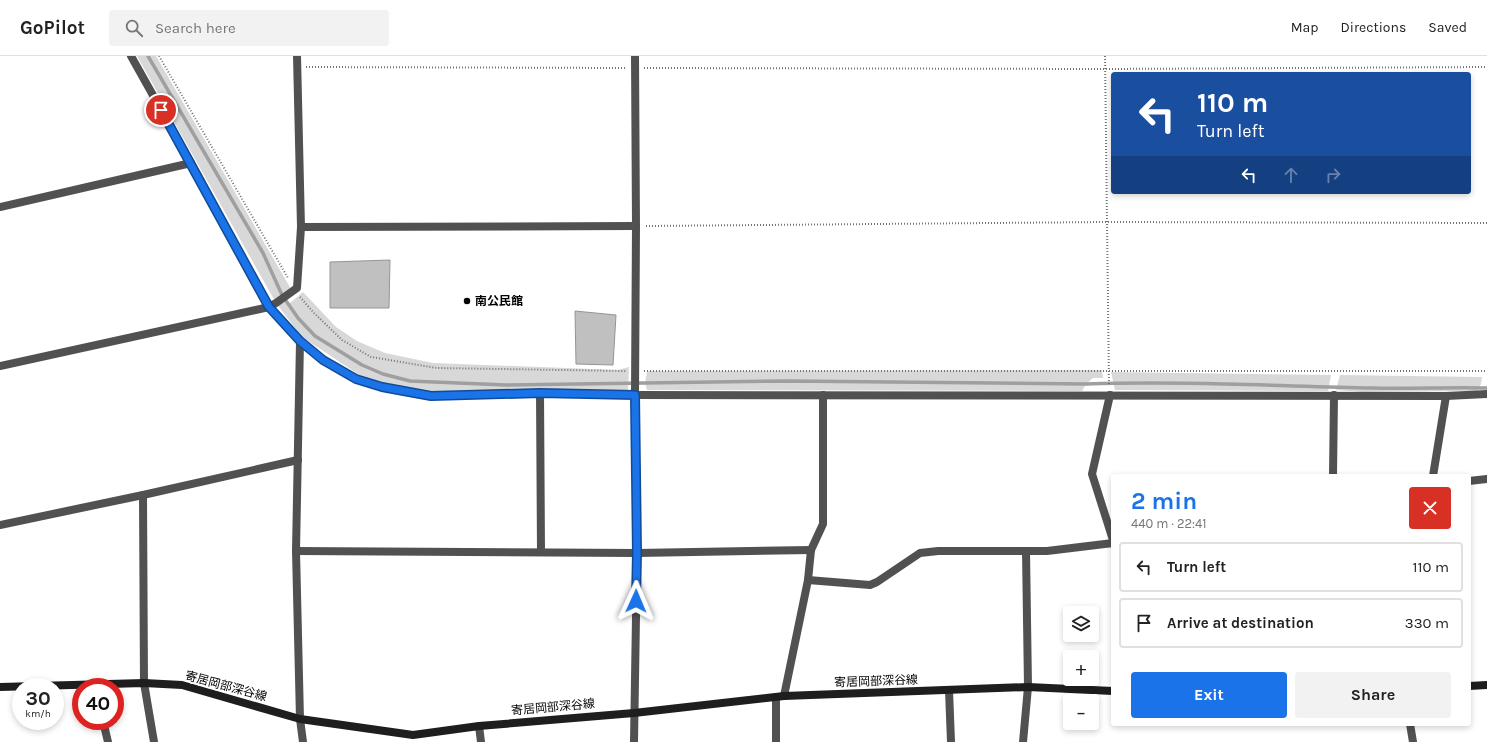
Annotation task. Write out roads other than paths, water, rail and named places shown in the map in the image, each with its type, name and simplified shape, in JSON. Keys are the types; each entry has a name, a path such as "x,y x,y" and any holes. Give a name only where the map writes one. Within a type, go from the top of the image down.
{"main road":[{"name":"寄居岡部深谷線","path":"124,684 144,683 182,685 300,719 413,735 480,726 634,712 780,696 1028,687 1111,691"},
{"path":"1471,686 1487,684"},
{"name":"寄居岡部深谷線","path":"0,687 72,686"}],"street":[{"path":"131,56 273,305 300,341 323,360 356,379 382,387 431,396 540,393 635,395 823,395 1109,392 1446,396 1487,394"},
{"path":"0,366 273,305 296,289 301,227 297,56"},
{"path":"634,742 637,553 635,395 635,56"},
{"path":"0,207 191,163"},
{"path":"301,227 636,226"},
{"path":"300,341 296,551 300,719 304,742"},
{"path":"1109,392 1092,474 1111,536"},
{"path":"540,393 540,552"},
{"path":"776,742 780,696 808,580 811,550 823,524 823,395"},
{"path":"1333,474 1334,395"},
{"path":"1433,474 1446,396"},
{"path":"0,525 298,460"},
{"path":"1471,481 1487,479"},
{"path":"143,495 144,683 154,742"},
{"path":"808,580 870,585 877,582 920,553 938,551 1047,551 1111,542"},
{"path":"296,551 637,553 811,550"},
{"path":"1023,742 1028,687 1026,551"},
{"path":"949,690 951,742"},
{"path":"480,726 481,742"},
{"path":"1410,726 1412,742"},
{"path":"105,730 108,742"}],"waterway":[{"path":"148,56 263,253 282,295 298,318 315,336 362,365 383,374 410,381 506,385 788,381 1086,384 1193,383 1386,388 1487,388"}],"place":[{"name":"南公民館","path":"467,301"}]}
